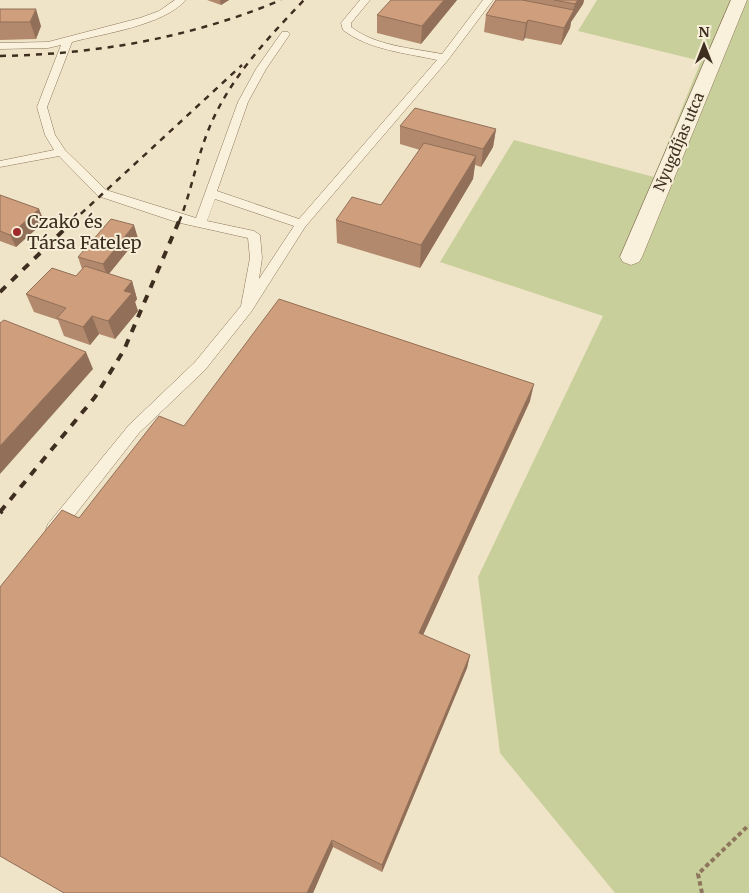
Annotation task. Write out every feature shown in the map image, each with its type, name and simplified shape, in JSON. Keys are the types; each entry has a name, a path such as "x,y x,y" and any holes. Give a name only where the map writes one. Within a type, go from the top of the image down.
{"street":[{"name":"Nyugdíjas utca","path":"631,256 739,0"}],"lane":[{"path":"0,46 48,45 143,20 162,13 182,0"},
{"path":"365,0 346,23 346,28 351,33 364,39 444,58"},
{"path":"49,536 134,429 200,366 246,310 301,224 444,58 488,0"},
{"path":"200,223 243,102 261,69 285,34"},
{"path":"68,39 42,106 50,135 62,152 102,194 180,219 254,235 256,258 246,310"},
{"path":"0,164 62,152"},
{"path":"210,193 301,224"}],"path":[{"path":"702,893 698,874 749,825"}],"green space":[{"path":"597,0 749,0 749,893 615,893 500,753 478,577 603,316 440,262 514,140 654,177 701,61 578,31"}],"building":[{"path":"391,0 444,0 422,26 377,15"},
{"path":"496,0 522,0 574,10 564,28 528,20 526,23 486,15"},
{"path":"554,0 578,0 575,4"},
{"path":"0,9 36,9 30,22 0,22"},
{"path":"415,108 496,129 483,149 400,126"},
{"path":"424,143 476,156 421,245 336,220 352,197 381,205"},
{"path":"0,195 39,209 10,235 0,231"},
{"path":"111,219 134,225 103,264 78,257"},
{"path":"85,266 132,281 124,291 132,293 108,321 92,316 83,327 57,318 66,308 26,294 52,268 76,276"},
{"path":"279,299 534,384 419,633 470,655 382,865 332,840 307,893 64,893 0,856 0,587 62,510 79,518 159,416 184,426"},
{"path":"4,320 86,352 0,446 0,323"}],"railway":[{"path":"0,56 72,52 143,42 212,24 281,0"},
{"path":"179,222 204,142 216,112 237,77 304,0"},
{"path":"72,222 242,65"},
{"path":"0,292 73,221"},
{"path":"0,512 95,397 124,350 179,221"}],"place":[{"name":"Czakó és Társa Fatelep","path":"17,232"}]}
